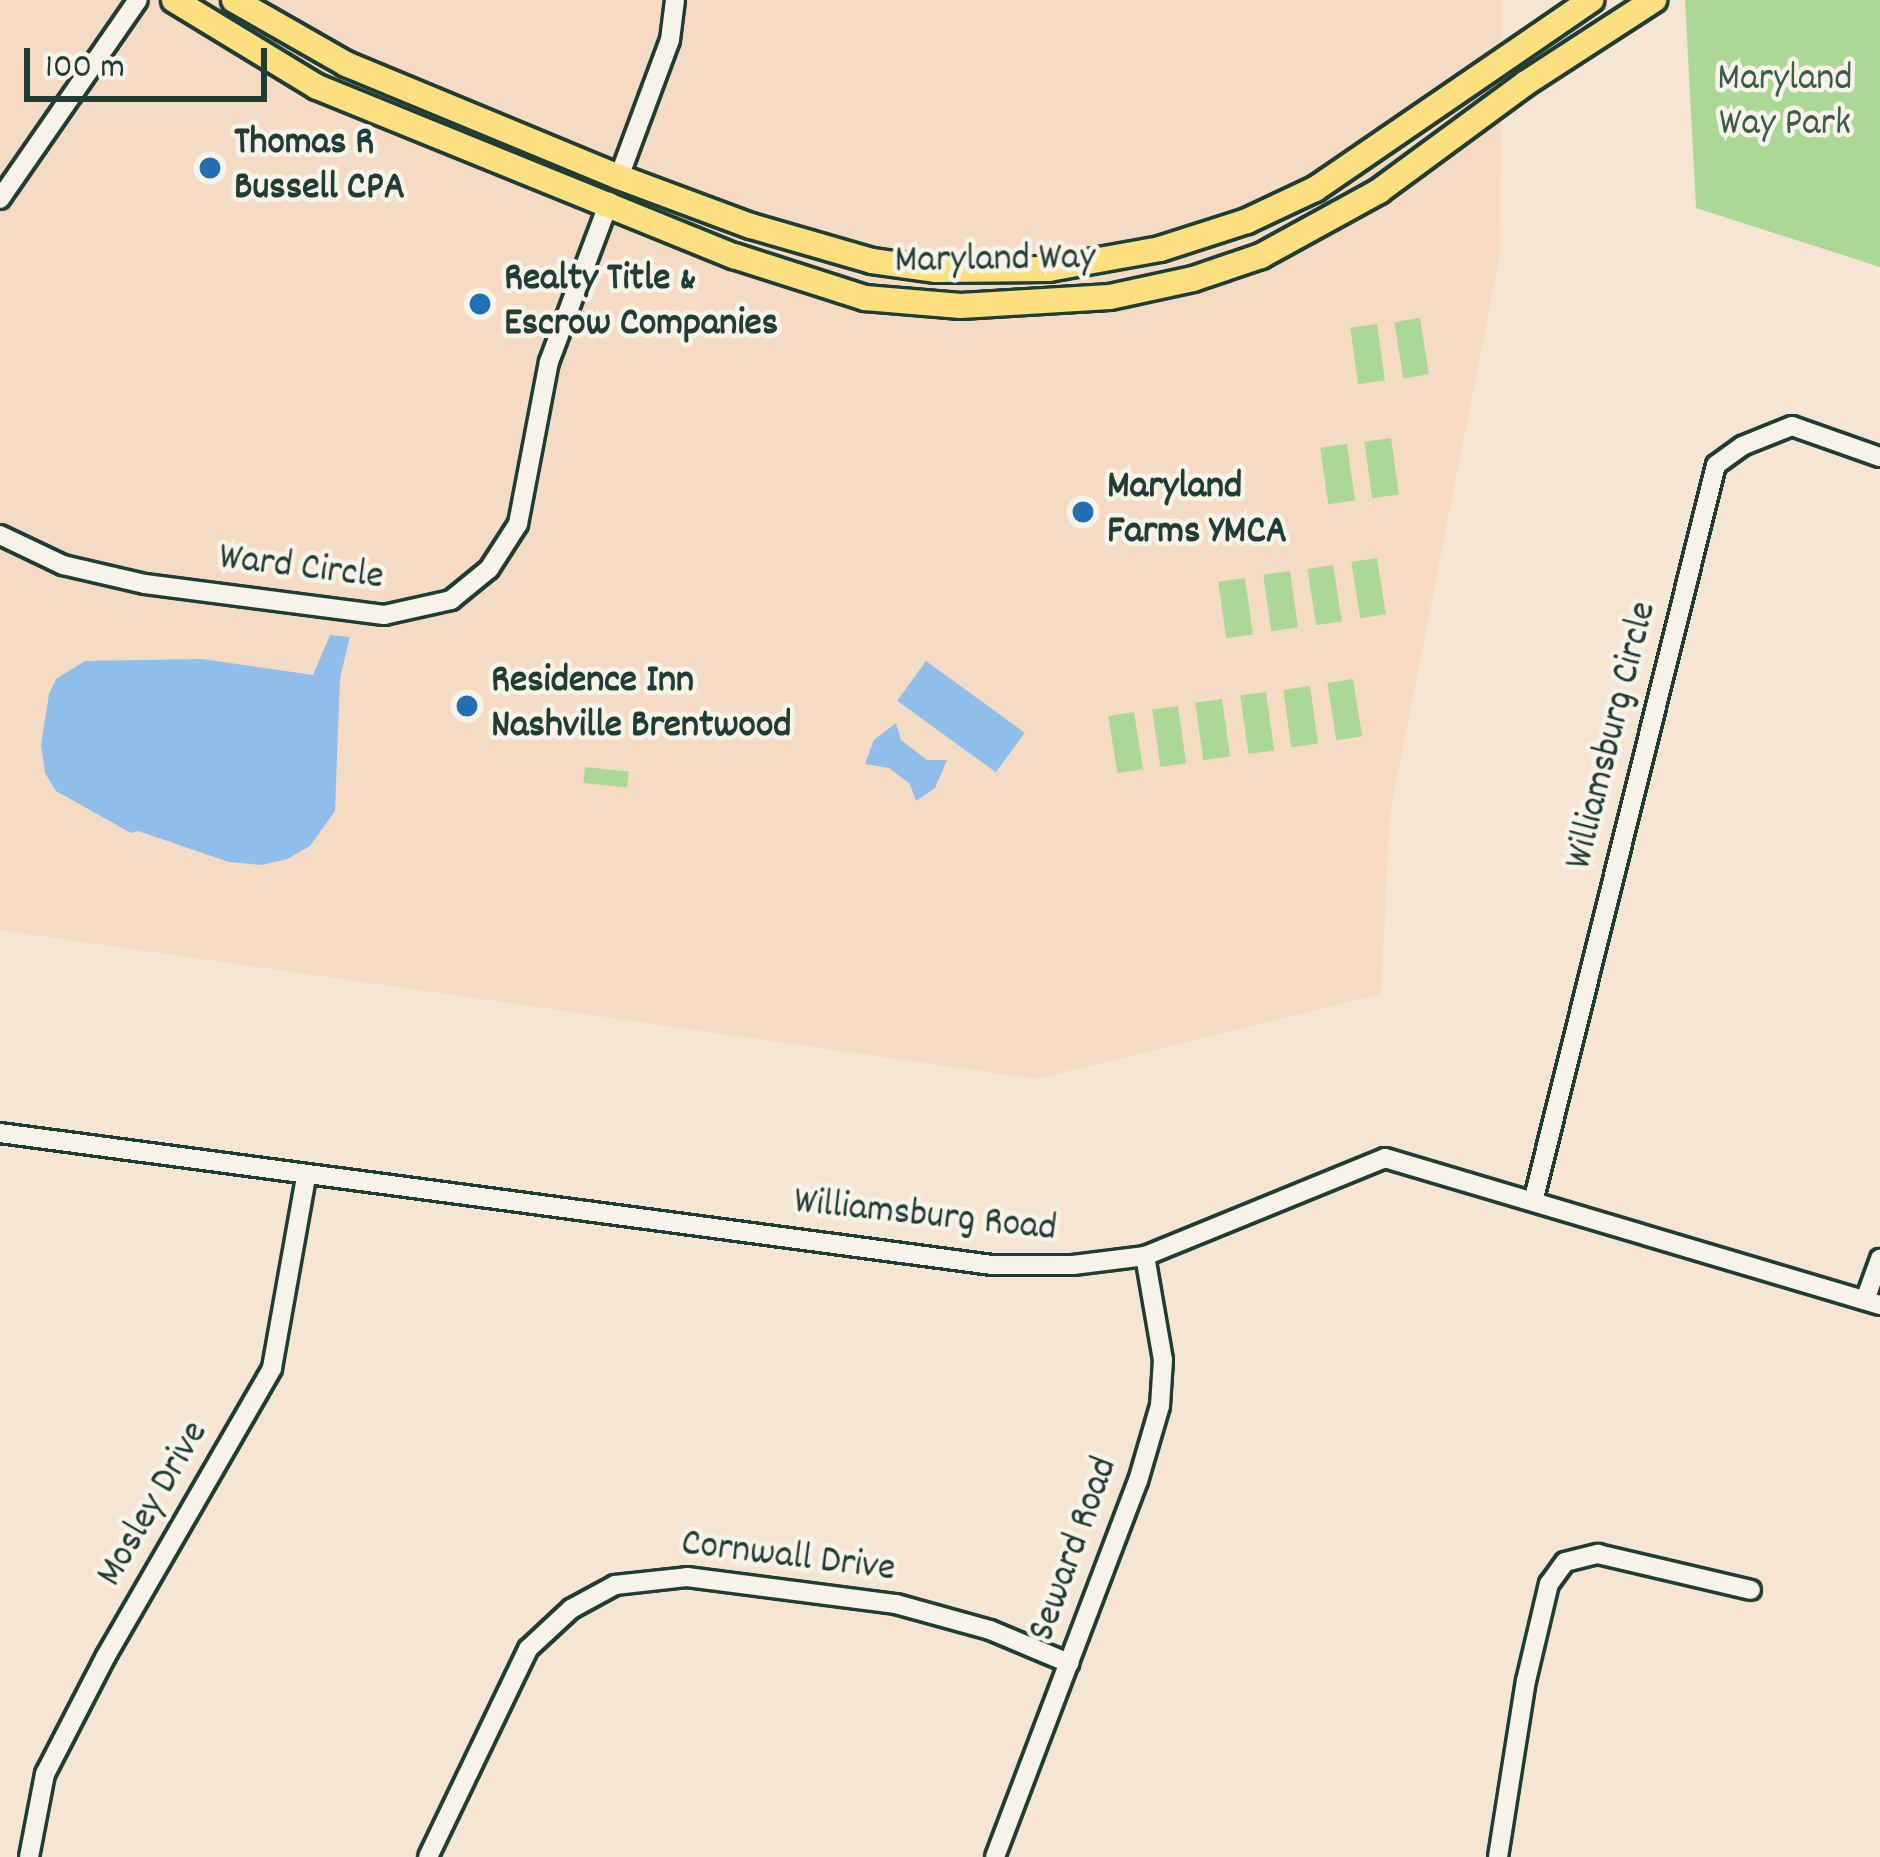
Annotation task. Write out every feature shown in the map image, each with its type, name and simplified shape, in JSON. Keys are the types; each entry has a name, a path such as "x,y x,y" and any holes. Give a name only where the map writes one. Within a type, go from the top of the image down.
{"main road":[{"name":"Maryland Way","path":"174,0 317,87 734,256 865,298 961,306 1065,302 1140,292 1261,256 1358,204 1604,29 1651,1"},
{"name":"Maryland Way","path":"234,0 346,64 620,177 751,226 872,261 936,270 1049,269 1160,249 1247,221 1340,173 1587,1"},
{"path":"1340,173 1358,204"},
{"path":"609,202 620,177"},
{"path":"1204,235 1215,272"},
{"path":"865,298 872,261"}],"street":[{"path":"0,199 138,0"},
{"path":"620,177 670,40 675,0"},
{"path":"1587,1 1604,29"},
{"name":"Ward Circle","path":"0,535 63,566 145,584 384,615 451,600 489,569 518,524 549,362 609,202"},
{"name":"Williamsburg Circle","path":"1534,1198 1715,465 1742,446 1792,425 1880,457"},
{"name":"Williamsburg Road","path":"0,1133 992,1264 1073,1265 1145,1256 1385,1158 1534,1198 1873,1302"},
{"name":"Mosley Drive","path":"29,1857 45,1774 106,1656 272,1368 306,1177"},
{"name":"Seward Road","path":"995,1857 1138,1481 1160,1406 1163,1360 1145,1256"},
{"path":"1873,1302 1880,1259"},
{"path":"1498,1857 1526,1682 1549,1583 1565,1562 1598,1554 1751,1590"},
{"name":"Cornwall Drive","path":"428,1857 528,1649 571,1609 616,1586 687,1577 896,1604 990,1630 1069,1663"}],"shaded area":[{"path":"0,0 1502,0 1500,255 1390,814 1381,994 1036,1079 0,930"}],"green space":[{"name":"Maryland Way Park","path":"1685,0 1880,0 1880,267 1696,208"},
{"path":"1420,318 1429,374 1403,378 1394,322"},
{"path":"1377,324 1385,380 1358,384 1350,328"},
{"path":"1391,438 1399,494 1372,498 1364,442"},
{"path":"1347,444 1355,500 1328,504 1320,448"},
{"path":"1377,558 1386,614 1360,618 1351,562"},
{"path":"1333,565 1342,621 1316,625 1307,569"},
{"path":"1290,571 1298,627 1271,631 1263,575"},
{"path":"1245,578 1253,634 1226,638 1218,582"},
{"path":"1353,679 1362,736 1336,740 1327,683"},
{"path":"1310,686 1318,743 1291,747 1283,690"},
{"path":"1266,692 1274,750 1248,754 1240,696"},
{"path":"1222,699 1230,756 1203,760 1195,703"},
{"path":"1178,706 1186,763 1160,767 1152,710"},
{"path":"1134,712 1143,769 1117,773 1108,716"},
{"path":"585,767 629,772 627,788 583,783"}],"water":[{"path":"330,635 350,637 340,678 335,811 310,846 287,859 262,865 229,862 138,831 131,833 56,791 45,773 41,745 49,694 56,679 85,661 202,659 313,675"},
{"path":"926,661 1025,733 996,772 897,701"},
{"path":"896,723 901,740 927,760 947,760 935,788 916,801 910,784 889,768 865,764 874,740"}],"place":[{"name":"Thomas R Bussell CPA","path":"210,168"},
{"name":"Realty Title & Escrow Companies","path":"480,304"},
{"name":"Maryland Farms YMCA","path":"1083,512"},
{"name":"Residence Inn Nashville Brentwood","path":"467,706"}]}
